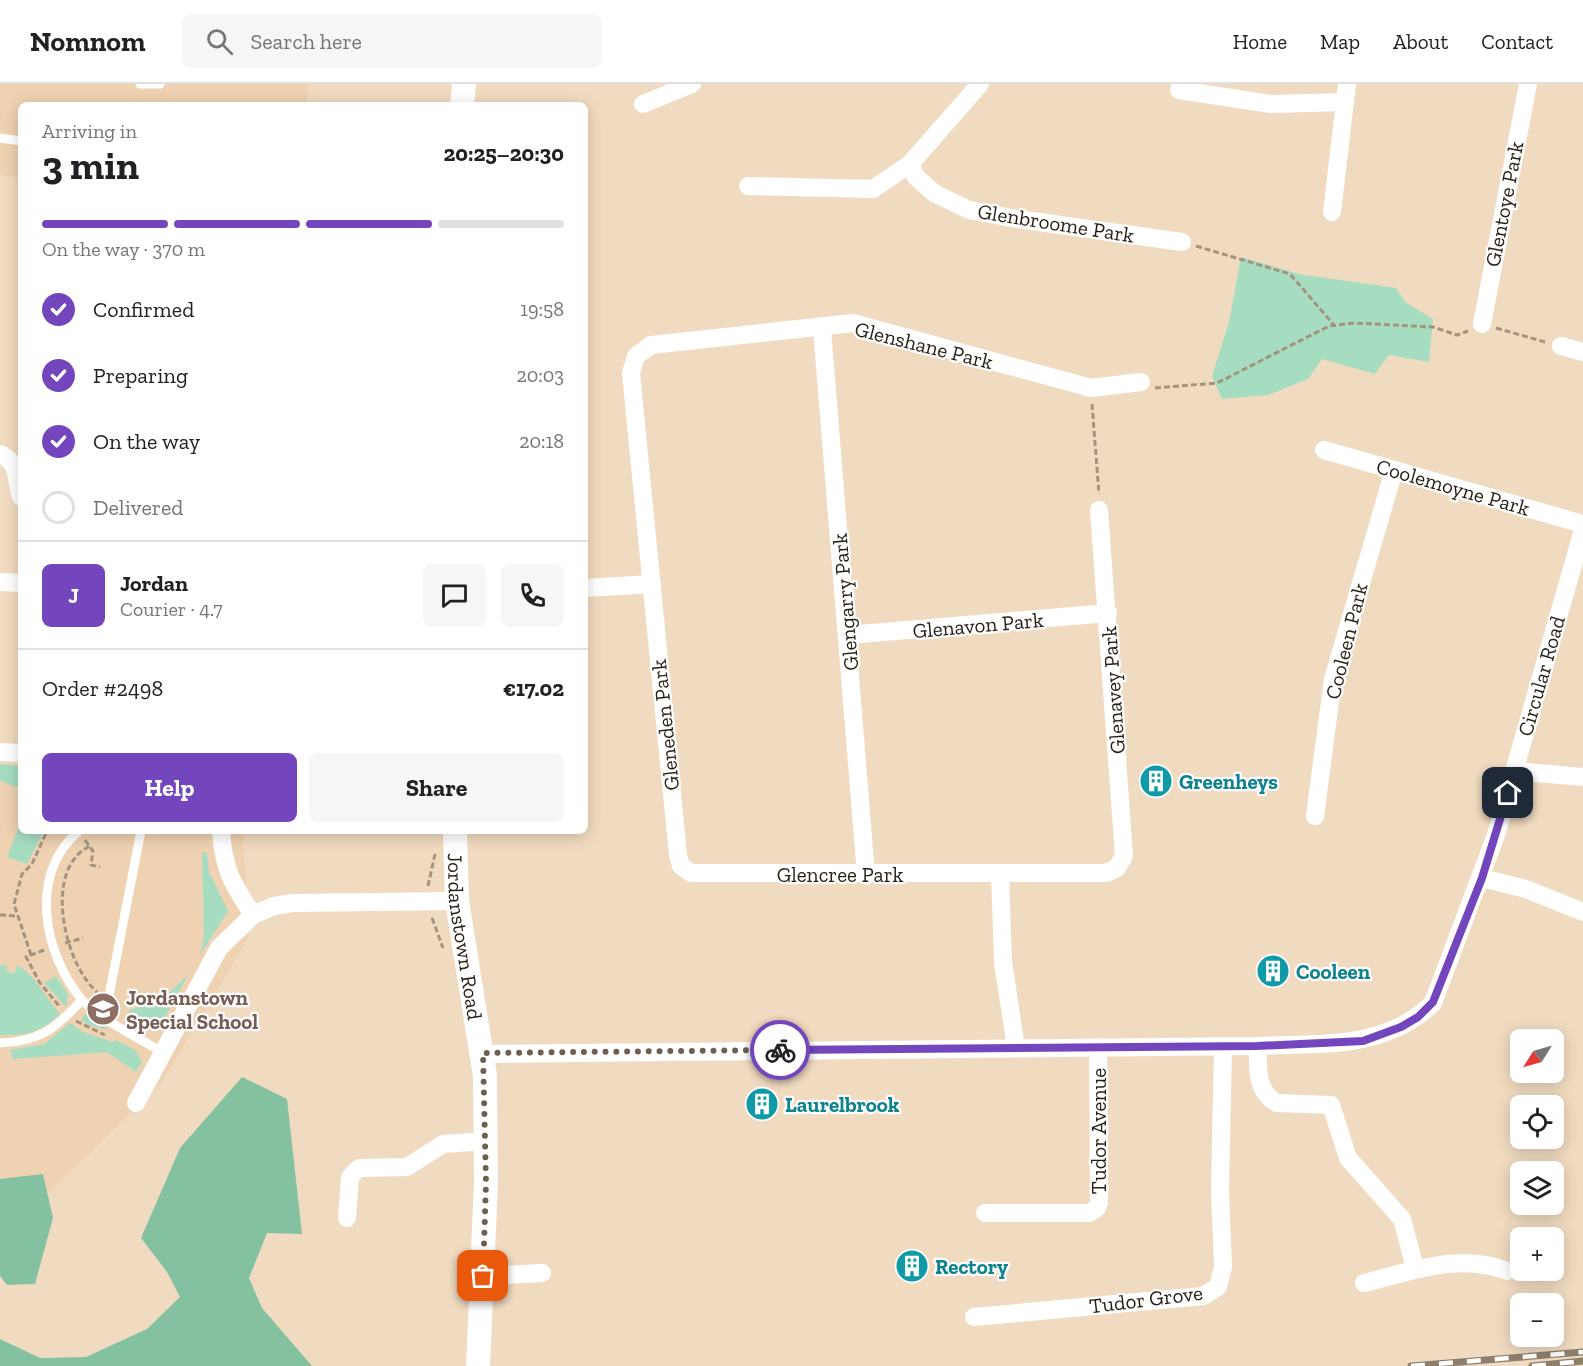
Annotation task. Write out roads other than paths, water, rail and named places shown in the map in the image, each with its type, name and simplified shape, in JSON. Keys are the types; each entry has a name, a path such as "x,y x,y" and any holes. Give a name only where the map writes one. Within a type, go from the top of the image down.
{"street":[{"path":"462,102 465,84"},
{"path":"643,104 692,84"},
{"path":"748,186 873,189 910,164 980,84"},
{"path":"1332,212 1347,84"},
{"name":"Glentoye Park","path":"1482,324 1528,84"},
{"path":"1179,90 1271,104 1344,102"},
{"name":"Glenbroome Park","path":"910,164 916,177 934,193 969,210 1182,242"},
{"name":"Glenshane Park","path":"636,356 651,345 853,323 1090,388 1141,382"},
{"name":"Glengarry Park","path":"822,328 866,875"},
{"path":"1561,346 1583,352"},
{"name":"Gleneden Park","path":"636,356 631,373 678,855 681,866"},
{"name":"Coolemoyne Park","path":"1324,450 1583,524"},
{"path":"0,454 12,460 18,479"},
{"name":"Cooleen Park","path":"1315,816 1333,679 1394,470"},
{"name":"Glenavey Park","path":"1100,510 1124,856 1117,867"},
{"name":"Circular Road","path":"483,1053 1257,1046 1363,1041 1401,1027 1418,1017 1433,1002 1482,878 1583,530"},
{"path":"0,582 18,583"},
{"path":"588,588 651,584"},
{"name":"Glenavon Park","path":"848,635 1108,613"},
{"path":"0,752 18,753"},
{"path":"1514,771 1583,777"},
{"path":"221,834 222,854 228,874 253,915"},
{"name":"Jordanstown Road","path":"455,834 457,902 466,971 483,1053 486,1141 478,1366"},
{"name":"Glencree Park","path":"681,866 691,873 866,875 1106,873 1117,867"},
{"path":"1000,873 1003,962 1016,1048"},
{"path":"1482,878 1526,889 1583,912"},
{"path":"136,1103 219,948 253,915 274,906 293,903 457,902"},
{"name":"Tudor Grove","path":"974,1317 1203,1296 1218,1287 1223,1267 1220,1191 1223,1046"},
{"path":"1257,1046 1260,1083 1271,1100 1277,1103 1326,1103 1335,1109 1348,1158 1398,1211 1415,1268"},
{"name":"Tudor Avenue","path":"985,1213 1089,1213 1097,1208 1099,1202 1098,1047"},
{"path":"347,1218 350,1177 358,1168 407,1167 443,1144 486,1141"},
{"path":"1364,1283 1415,1268 1478,1264 1507,1271"},
{"path":"483,1276 542,1273"}],"lane":[{"path":"140,84 160,84"},
{"path":"0,138 18,141"},
{"path":"76,834 63,844 48,879 47,913 53,947 82,1000 163,1053"},
{"path":"105,1016 140,834"},
{"path":"0,1043 22,1042 40,1036 57,1025 82,1000"}],"railway":[{"path":"1411,1366 1583,1352"},
{"path":"1532,1366 1583,1361"}],"place":[{"name":"Greenheys","path":"1156,781"},
{"name":"Cooleen","path":"1273,971"},
{"name":"Jordanstown Special School","path":"103,1009"},
{"name":"Laurelbrook","path":"762,1104"},
{"name":"Rectory","path":"912,1266"}]}
